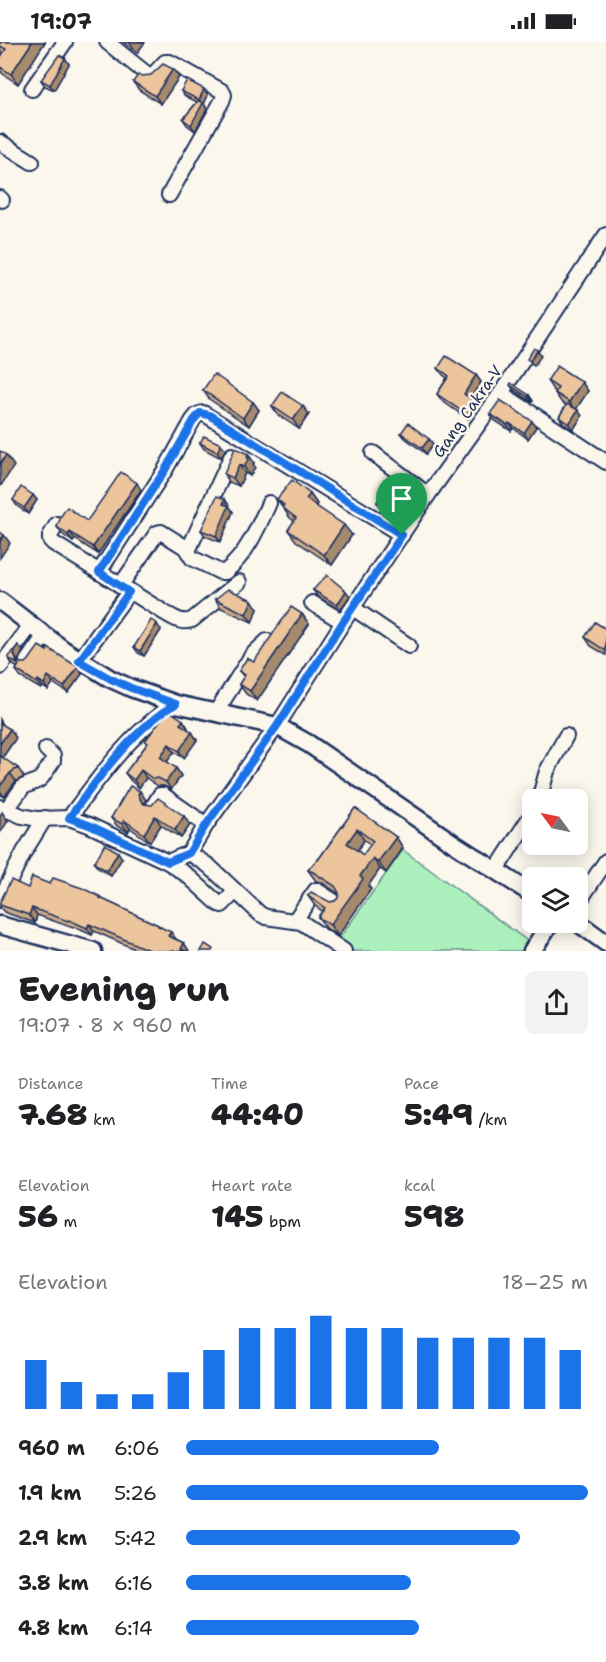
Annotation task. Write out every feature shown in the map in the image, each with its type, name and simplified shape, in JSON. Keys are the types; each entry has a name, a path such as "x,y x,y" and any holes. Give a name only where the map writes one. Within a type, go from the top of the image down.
{"main road":[{"path":"0,601 79,661 121,684 176,704 277,726 309,744 522,887"},
{"path":"0,925 68,948 93,951"},
{"path":"588,930 606,943"},
{"path":"532,951 544,933"}],"street":[{"path":"33,89 65,42"},
{"path":"107,42 148,75 153,75 165,62 170,62 222,91 224,95 169,195"},
{"path":"0,142 32,162"},
{"name":"Gang Cakra-V","path":"189,853 206,825 277,726 428,495 501,393 606,235"},
{"path":"501,393 606,462"},
{"path":"99,572 200,413 209,415 402,535"},
{"path":"373,453 428,495"},
{"path":"188,552 232,455"},
{"path":"79,661 157,532 161,532 185,547 192,558 220,572 225,572 247,547 269,502"},
{"path":"57,524 50,536 53,543 165,614 183,622 192,620 239,582"},
{"path":"312,603 343,622"},
{"path":"353,608 410,646"},
{"path":"0,667 31,625"},
{"path":"27,661 45,635"},
{"path":"216,712 252,655 267,641"},
{"path":"69,818 109,765 159,715 176,704"},
{"path":"542,789 547,771 566,736"},
{"path":"46,749 53,756 53,760 39,780 21,789 3,808 37,819 69,818 89,825 168,862 187,875 219,904 225,903 236,892"},
{"path":"154,805 160,795 163,795 206,825"},
{"path":"0,900 24,852 45,819"},
{"path":"496,870 522,830"},
{"path":"168,862 189,853 209,866 266,917 295,920 308,926 344,951"},
{"path":"588,888 606,861"},
{"path":"295,920 316,890 338,904"}],"green space":[{"path":"403,850 529,942 522,951 353,951 338,940"}],"building":[{"path":"0,42 32,42 11,74 0,67 0,58 6,49 0,46"},
{"path":"59,55 65,58 50,85 41,80"},
{"path":"163,64 173,69 155,96 133,82 138,75 151,75"},
{"path":"187,80 204,89 199,100 181,91"},
{"path":"199,100 203,103 191,125 183,119"},
{"path":"534,348 537,350 530,361 527,359"},
{"path":"446,356 476,375 464,394 472,399 463,412 437,394 449,376 438,368"},
{"path":"557,366 582,382 569,402 555,393 558,388 547,381"},
{"path":"214,374 253,402 243,418 203,390"},
{"path":"511,383 529,395 528,397 510,385"},
{"path":"282,392 303,406 293,420 272,406"},
{"path":"500,400 532,421 524,433 490,414"},
{"path":"567,404 578,410 569,424 559,417"},
{"path":"408,423 429,439 422,448 401,433"},
{"path":"204,436 221,444 217,452 200,443"},
{"path":"235,448 248,454 249,458 244,467 239,465 233,478 224,474"},
{"path":"0,451 6,455 0,464"},
{"path":"121,472 137,483 93,547 70,532 68,535 57,527 67,507 87,521"},
{"path":"292,480 310,494 306,499 344,525 324,555 288,530 296,518 282,507 284,505 277,499"},
{"path":"388,486 404,497 393,513 377,502"},
{"path":"21,487 33,495 24,508 13,500"},
{"path":"217,496 225,499 223,504 229,506 216,536 201,530"},
{"path":"327,575 346,591 337,605 313,590"},
{"path":"228,589 252,600 246,614 215,599"},
{"path":"291,607 302,614 250,691 239,684 245,675 239,671 247,658 254,662"},
{"path":"151,620 157,624 140,651 134,647"},
{"path":"595,622 606,629 606,651 585,637"},
{"path":"18,645 14,654 17,662 26,663 39,646 47,651 48,648 78,667 64,687 48,676 44,684 38,680 37,683 16,670 19,665 8,658"},
{"path":"168,710 183,720 180,724 192,732 179,751 169,744 160,757 176,768 166,782 158,778 153,779 141,770 134,780 125,773 148,743 145,741"},
{"path":"0,723 10,729 0,744"},
{"path":"0,756 18,768 10,773 0,786"},
{"path":"130,786 140,791 138,794 144,804 152,805 158,798 184,816 175,830 155,816 144,834 124,820 122,824 111,818"},
{"path":"355,808 396,837 378,862 373,858 360,876 363,879 330,925 318,917 325,908 308,896 311,892 330,902 338,898 339,893 335,886 308,870 318,860","holes":["357,829 373,841 363,855 347,843"]},
{"path":"105,844 118,852 107,871 94,863"},
{"path":"32,877 50,884 53,878 101,897 171,932 168,936 184,943 181,949 185,951 151,951 89,924 87,928 32,908 29,915 0,905 11,880 28,888"},
{"path":"205,944 213,949 212,951 201,951"}],"route":[{"path":"206,413 402,535 277,726 206,825 189,853 168,862 78,820 69,818 109,765 159,715 176,704 131,688 79,661 129,592 99,572 165,470 197,415 206,413"}]}
